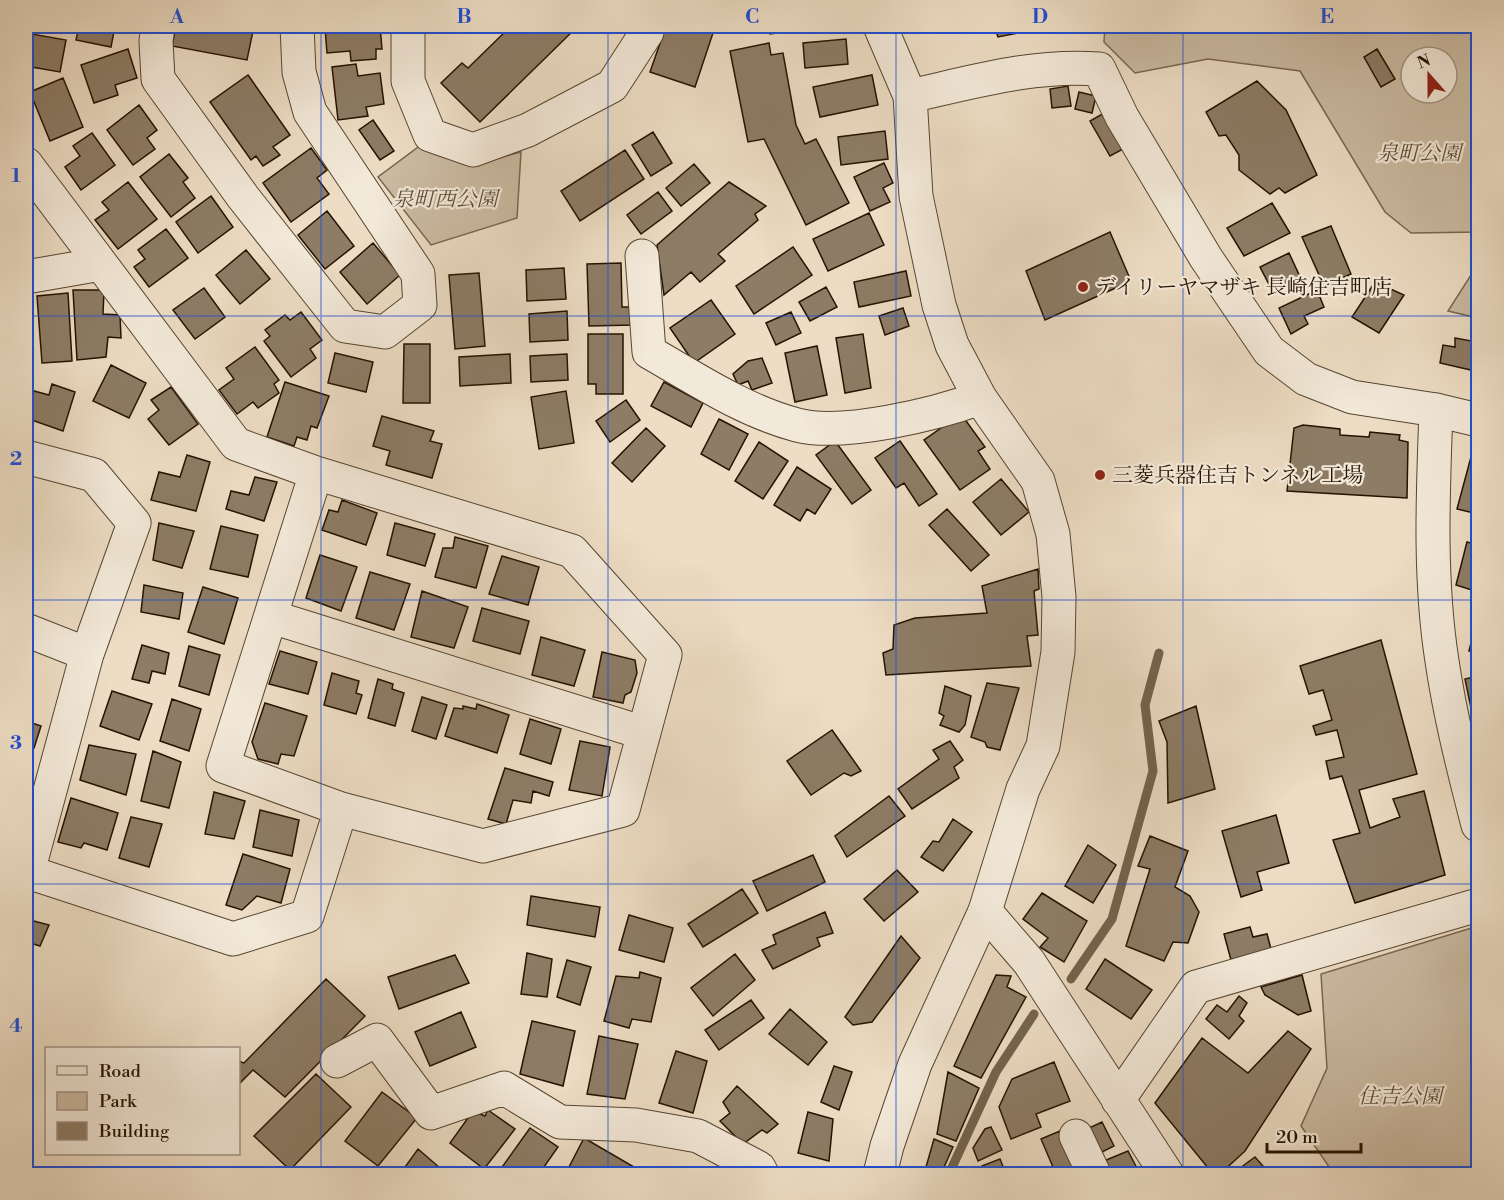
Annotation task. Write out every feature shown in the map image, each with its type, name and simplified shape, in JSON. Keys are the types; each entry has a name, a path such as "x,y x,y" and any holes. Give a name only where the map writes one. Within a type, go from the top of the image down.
{"street":[{"path":"158,26 156,41 159,79 243,196 345,326 385,332 420,306 418,274 310,112 299,72 297,26"},
{"path":"408,26 408,81 430,135 473,150 528,130 612,86 647,32 648,26"},
{"path":"880,26 910,96 916,196 939,306 952,345 981,398 1038,481 1053,534 1059,597 1058,652 1043,746 1023,789 985,911 915,1064 887,1146 880,1174"},
{"path":"910,96 1017,72 1064,66 1099,69 1122,117 1206,258 1269,351 1306,379 1352,397 1436,410 1479,420"},
{"path":"26,164 236,444 316,473 572,551 666,655 623,810 483,846 341,809 223,766 316,473"},
{"path":"642,256 649,352 739,403 798,425 840,428 943,412 981,398"},
{"path":"26,277 101,264"},
{"path":"1436,410 1432,528 1441,659 1461,758 1479,825"},
{"path":"26,457 94,475 134,523 87,654 28,872 233,939 307,916 341,809"},
{"path":"272,617 644,733"},
{"path":"26,630 87,654"},
{"path":"1118,1100 1196,987 1479,905"},
{"path":"985,911 1029,962 1167,1174"},
{"path":"337,1061 377,1040 431,1113 504,1088 561,1122 636,1125 698,1136 759,1168 762,1174"},
{"path":"1076,1136 1094,1174"}],"green space":[{"name":"泉町公園","path":"1105,26 1478,26 1478,232 1411,233 1385,212 1300,71 1208,59 1135,73 1104,42"},
{"name":"泉町西公園","path":"421,145 448,157 470,161 481,161 521,152 517,218 431,245 378,177"},
{"path":"1478,264 1478,318 1448,311"},
{"name":"住吉公園","path":"1478,926 1478,1174 1334,1174 1301,1126 1327,1068 1321,974"}],"building":[{"path":"79,26 115,26 111,47 76,40"},
{"path":"176,26 254,26 247,60 172,46"},
{"path":"380,26 382,49 376,49 376,59 351,61 350,51 327,53 325,28"},
{"path":"511,26 578,26 480,122 441,83 462,63 468,68"},
{"path":"666,26 713,26 713,33 695,87 650,72"},
{"path":"769,26 835,26 770,34"},
{"path":"994,26 1052,26 998,37"},
{"path":"26,33 66,40 60,72 26,66"},
{"path":"846,39 848,64 805,68 803,43"},
{"path":"769,43 771,55 783,53 796,125 805,144 816,139 849,203 806,225 764,139 748,142 730,51"},
{"path":"128,49 137,78 115,85 118,95 94,103 81,65"},
{"path":"1377,49 1395,79 1381,87 1364,57"},
{"path":"356,64 358,76 380,73 384,104 366,107 368,116 338,120 332,67"},
{"path":"248,75 290,135 273,147 280,155 263,166 256,156 251,160 210,102"},
{"path":"872,75 878,105 820,117 813,87"},
{"path":"63,78 83,127 50,141 30,92"},
{"path":"1257,81 1286,110 1317,175 1285,193 1279,188 1270,194 1239,170 1239,155 1226,135 1219,136 1206,112"},
{"path":"1068,86 1071,106 1052,108 1050,89"},
{"path":"1079,92 1096,96 1092,113 1075,109"},
{"path":"139,105 157,130 147,138 155,149 133,165 107,130"},
{"path":"1104,113 1125,148 1110,156 1090,121"},
{"path":"373,120 394,151 380,160 359,130"},
{"path":"885,131 888,159 841,165 838,137"},
{"path":"653,132 672,163 651,176 632,145"},
{"path":"92,133 115,165 81,190 65,167 80,156 73,146"},
{"path":"311,148 327,170 317,178 329,194 291,222 263,183"},
{"path":"625,150 644,179 580,221 561,191"},
{"path":"169,154 188,178 183,182 195,198 171,217 140,177"},
{"path":"884,163 893,183 883,188 890,202 870,211 854,177"},
{"path":"694,164 710,183 681,206 666,188"},
{"path":"128,182 157,219 118,249 95,220 109,210 102,202"},
{"path":"729,182 766,206 755,214 758,220 718,254 725,261 700,282 691,272 664,295 657,245"},
{"path":"658,192 672,211 641,234 627,215"},
{"path":"211,196 233,227 198,253 176,222"},
{"path":"1272,203 1290,233 1244,256 1227,228"},
{"path":"327,211 354,246 325,269 298,235"},
{"path":"869,213 884,245 828,271 813,239"},
{"path":"30,219 32,249 26,249 26,220"},
{"path":"1331,226 1351,274 1324,286 1302,237"},
{"path":"166,229 188,258 149,287 134,267 145,259 138,250"},
{"path":"1110,232 1131,281 1045,320 1026,271"},
{"path":"373,243 400,275 367,304 340,272"},
{"path":"793,247 812,275 754,314 736,286"},
{"path":"246,250 270,279 240,304 216,275"},
{"path":"1289,253 1301,279 1274,294 1260,267"},
{"path":"621,263 622,307 633,307 634,325 589,326 587,264"},
{"path":"564,268 566,299 527,301 526,270"},
{"path":"906,271 911,296 859,307 854,282"},
{"path":"479,273 485,346 455,349 449,275"},
{"path":"1375,282 1404,295 1379,333 1352,317"},
{"path":"826,287 837,307 810,321 799,302"},
{"path":"204,288 225,317 195,339 173,310"},
{"path":"73,290 104,290 103,314 120,315 121,338 108,337 106,357 77,360"},
{"path":"1317,290 1324,307 1304,316 1308,324 1291,334 1279,308"},
{"path":"68,293 72,361 42,363 37,296"},
{"path":"711,300 735,334 694,363 670,328"},
{"path":"26,302 32,351 26,353"},
{"path":"903,308 909,326 885,335 879,316"},
{"path":"567,311 568,340 530,342 529,314"},
{"path":"301,312 322,340 310,349 316,358 291,377 264,341 270,336 265,330 285,315 290,320"},
{"path":"791,312 801,333 776,345 766,323"},
{"path":"588,334 623,334 623,394 596,394 596,384 588,384"},
{"path":"863,334 871,388 845,393 836,338"},
{"path":"1455,338 1477,342 1471,370 1440,363 1443,345 1455,347"},
{"path":"404,344 430,344 430,403 403,403"},
{"path":"817,346 827,395 795,402 785,353"},
{"path":"255,347 279,380 274,384 279,393 258,408 253,402 237,414 219,390 234,379 226,368"},
{"path":"335,353 373,362 366,392 328,383"},
{"path":"510,354 511,383 460,386 459,357"},
{"path":"567,354 568,380 531,382 530,356"},
{"path":"762,358 772,383 752,390 748,381 738,385 733,374 748,361"},
{"path":"111,365 146,383 129,418 93,401"},
{"path":"285,382 329,396 317,428 311,426 307,440 297,437 294,446 267,437"},
{"path":"664,382 703,403 691,427 651,406"},
{"path":"52,384 75,392 63,431 26,418 34,391 49,395"},
{"path":"171,387 198,424 169,445 148,419 159,410 151,400"},
{"path":"566,391 574,443 539,449 531,397"},
{"path":"626,400 640,420 610,442 596,421"},
{"path":"961,414 985,447 978,451 990,469 960,490 924,440"},
{"path":"382,416 434,431 430,441 442,444 432,478 386,465 390,451 373,446"},
{"path":"719,419 748,434 729,470 701,454"},
{"path":"1303,425 1340,429 1340,435 1369,437 1370,432 1400,435 1399,440 1408,442 1407,498 1287,491 1294,428"},
{"path":"646,428 665,446 632,482 612,463"},
{"path":"835,441 871,490 852,504 816,455"},
{"path":"900,441 937,494 919,506 904,483 896,488 875,458"},
{"path":"759,442 788,461 763,499 735,481"},
{"path":"187,455 210,462 196,511 151,500 159,472 180,477"},
{"path":"1471,457 1478,460 1478,514 1457,509"},
{"path":"797,467 831,489 815,514 807,509 800,521 774,505"},
{"path":"255,477 277,482 264,521 226,509 231,491 249,495"},
{"path":"1001,479 1029,512 1001,535 973,502"},
{"path":"342,500 377,513 366,545 322,530 329,510 338,512"},
{"path":"947,509 989,555 971,571 929,525"},
{"path":"159,523 194,531 182,568 153,560"},
{"path":"395,523 435,534 425,566 387,555"},
{"path":"221,526 258,535 248,577 210,569"},
{"path":"455,537 488,546 476,588 435,577 443,548 453,548"},
{"path":"1467,542 1478,545 1478,592 1456,585"},
{"path":"320,555 357,567 341,611 306,598"},
{"path":"502,556 539,567 528,605 489,594"},
{"path":"1038,569 1039,589 1034,591 1038,635 1027,636 1031,666 886,675 883,653 893,649 894,625 915,618 987,613 982,586"},
{"path":"370,572 410,584 394,630 356,618"},
{"path":"144,585 183,593 179,619 141,612"},
{"path":"203,587 238,598 224,644 188,632"},
{"path":"422,591 468,607 454,648 411,637"},
{"path":"482,608 529,621 520,654 473,641"},
{"path":"1478,615 1478,653 1469,651"},
{"path":"541,637 585,650 574,686 532,675"},
{"path":"1381,640 1417,774 1359,790 1370,828 1400,817 1393,799 1424,791 1445,875 1355,903 1333,840 1360,833 1342,776 1330,779 1326,761 1344,757 1337,730 1316,735 1313,726 1332,720 1323,690 1309,694 1300,666"},
{"path":"142,645 169,653 165,674 152,671 149,683 132,679"},
{"path":"189,646 220,655 209,695 179,686"},
{"path":"280,651 317,662 308,694 269,684"},
{"path":"602,652 635,660 637,673 631,692 625,695 623,703 593,697"},
{"path":"332,673 359,681 356,693 362,695 356,714 324,705"},
{"path":"1478,676 1478,726 1475,727 1465,679"},
{"path":"378,679 393,684 392,689 404,693 395,726 368,718"},
{"path":"987,683 1019,688 1000,750 987,747 985,742 971,737"},
{"path":"945,686 971,696 965,725 959,732 940,725 944,716 939,713"},
{"path":"112,691 152,704 139,740 100,726"},
{"path":"422,697 447,705 436,739 412,731"},
{"path":"172,699 201,709 189,751 160,741"},
{"path":"265,703 307,716 294,756 281,754 278,764 258,759 252,742"},
{"path":"477,704 509,715 497,753 445,736 454,708 463,709 463,706 476,709"},
{"path":"1196,706 1215,789 1168,803 1167,742 1159,721"},
{"path":"530,719 561,729 551,764 520,754"},
{"path":"26,721 41,726 34,748 26,745"},
{"path":"832,730 861,771 851,776 844,773 811,795 787,761"},
{"path":"580,741 610,747 602,796 569,790"},
{"path":"950,741 963,760 954,767 959,778 912,809 898,789 939,759 933,750"},
{"path":"89,745 136,754 126,795 80,780"},
{"path":"153,751 181,762 169,808 141,801"},
{"path":"505,768 553,782 549,796 533,791 531,803 513,800 506,824 488,819"},
{"path":"214,792 245,801 234,839 205,834"},
{"path":"889,796 905,816 847,857 835,836"},
{"path":"71,798 118,813 107,850 84,843 81,848 58,842"},
{"path":"260,810 299,820 292,856 253,847"},
{"path":"1276,815 1289,863 1257,872 1262,890 1241,897 1222,831"},
{"path":"131,817 162,824 149,867 119,858"},
{"path":"953,819 972,832 943,871 921,857 933,841 939,842"},
{"path":"1150,836 1188,851 1175,887 1190,896 1199,912 1188,943 1173,942 1164,961 1126,946 1150,869 1138,866"},
{"path":"1088,845 1116,865 1093,903 1065,886"},
{"path":"243,854 290,869 281,903 257,896 242,910 226,905"},
{"path":"813,855 825,882 767,911 753,881"},
{"path":"897,870 918,892 884,921 864,899"},
{"path":"742,889 758,913 703,947 688,924"},
{"path":"1042,893 1087,921 1064,962 1040,947 1048,938 1023,919"},
{"path":"531,896 600,907 595,937 527,925"},
{"path":"825,912 833,933 817,938 820,946 773,969 762,950 776,944 773,935"},
{"path":"629,915 673,928 664,962 619,950"},
{"path":"26,919 49,925 40,946 27,942 26,948"},
{"path":"1250,927 1253,937 1267,934 1271,949 1231,960 1224,934"},
{"path":"901,936 920,958 872,1022 853,1025 845,1017"},
{"path":"527,953 552,959 547,997 521,994"},
{"path":"735,954 755,980 713,1016 691,988"},
{"path":"455,955 469,983 399,1009 388,977"},
{"path":"1105,959 1152,990 1131,1019 1086,989"},
{"path":"567,960 591,967 580,1005 557,997"},
{"path":"640,972 661,978 651,1022 632,1019 629,1028 604,1021 616,976 639,978"},
{"path":"996,975 1011,976 1007,987 1026,997 981,1078 954,1066"},
{"path":"1302,975 1311,1011 1298,1015 1265,995 1261,987"},
{"path":"326,979 365,1016 285,1097 253,1070 240,1083 240,1062 244,1063"},
{"path":"1239,996 1247,1003 1239,1016 1244,1021 1229,1039 1206,1019 1217,1005 1227,1012"},
{"path":"751,1000 764,1018 719,1050 705,1030"},
{"path":"790,1009 827,1042 808,1065 769,1034"},
{"path":"461,1012 476,1047 430,1066 415,1032"},
{"path":"532,1021 575,1031 563,1086 520,1074"},
{"path":"1288,1031 1311,1049 1245,1151 1220,1174 1213,1174 1155,1103 1202,1038 1248,1073"},
{"path":"599,1036 638,1044 625,1099 587,1094"},
{"path":"676,1051 707,1061 693,1113 659,1103"},
{"path":"1054,1062 1070,1101 1036,1114 1041,1127 1011,1139 999,1107 1012,1079"},
{"path":"834,1066 852,1072 839,1110 821,1102"},
{"path":"948,1072 979,1088 956,1141 937,1134"},
{"path":"316,1074 351,1107 290,1170 254,1136"},
{"path":"737,1086 778,1124 767,1133 762,1130 743,1144 720,1121 730,1113 723,1102"},
{"path":"382,1092 417,1118 378,1166 345,1141"},
{"path":"488,1110 515,1129 484,1169 450,1143 473,1111 485,1116"},
{"path":"808,1112 833,1119 829,1161 798,1153"},
{"path":"1102,1122 1114,1146 1102,1152 1089,1128"},
{"path":"991,1127 1002,1150 978,1161 973,1148 985,1129"},
{"path":"530,1128 558,1147 539,1174 506,1174 500,1170"},
{"path":"1060,1131 1076,1168 1056,1174 1041,1139"},
{"path":"584,1138 646,1174 577,1174 568,1169"},
{"path":"934,1139 953,1147 941,1174 924,1174"},
{"path":"418,1149 440,1168 435,1174 400,1174"},
{"path":"1128,1151 1140,1174 1109,1174 1104,1161"},
{"path":"1255,1157 1270,1174 1232,1174"},
{"path":"1000,1159 1006,1174 985,1174 982,1166"}],"waterway":[{"path":"1071,979 1112,919 1153,771 1145,705 1159,653"},
{"path":"949,1174 996,1072 1034,1014"}],"place":[{"name":"デイリーヤマザキ 長崎住吉町店","path":"1083,287"},
{"name":"三菱兵器住吉トンネル工場","path":"1100,475"}]}
